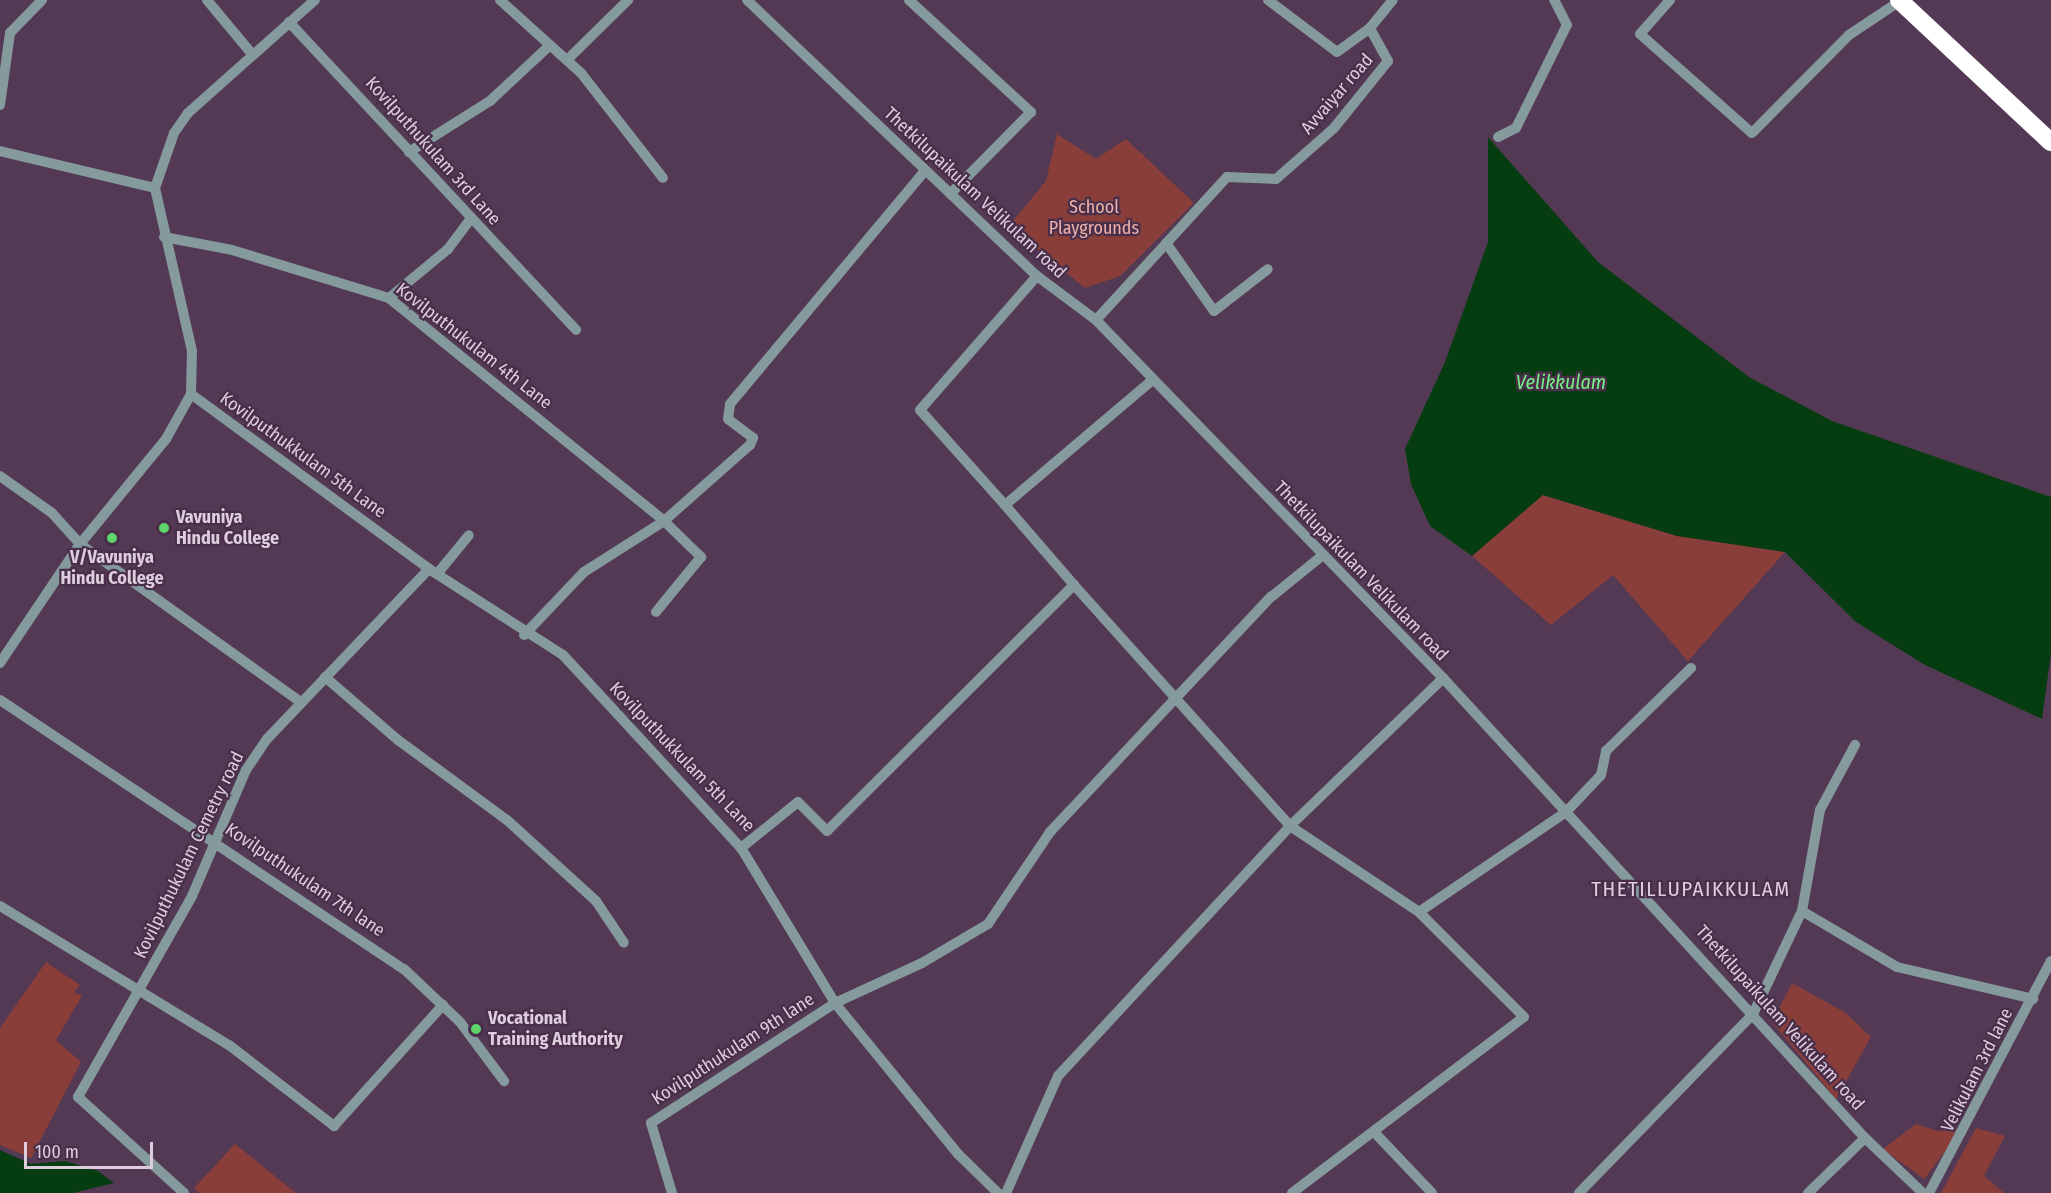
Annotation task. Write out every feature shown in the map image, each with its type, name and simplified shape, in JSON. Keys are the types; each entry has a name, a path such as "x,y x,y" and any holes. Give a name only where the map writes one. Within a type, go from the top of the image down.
{"highway":[{"path":"1899,1 2051,142"}],"street":[{"path":"0,105 10,33 42,0"},
{"path":"207,0 252,54"},
{"path":"0,663 80,544 166,439 191,394 192,351 164,237 155,188 178,126 252,54 315,0"},
{"path":"500,0 567,60 663,178"},
{"path":"567,60 628,0"},
{"name":"Thetkilupaikulam Velikulam road","path":"747,0 924,172 1037,276 1096,320 1151,381 1443,678 1865,1138 1923,1193"},
{"path":"909,0 1031,112 950,194"},
{"path":"1268,0 1337,52 1370,28"},
{"name":"Avvaiyar road","path":"1096,320 1227,177 1276,179 1334,128 1388,61 1370,28 1393,0"},
{"path":"1498,137 1516,128 1567,25 1554,0"},
{"path":"1670,0 1640,34 1752,133 1849,35 1899,1"},
{"name":"Kovilputhukulam 3rd Lane","path":"289,22 469,221 576,330"},
{"path":"409,152 490,101 549,46"},
{"path":"0,151 155,188"},
{"path":"524,635 584,572 664,520 750,445 753,438 728,419 730,404 924,172"},
{"path":"389,298 448,249 469,221"},
{"name":"Kovilputhukulam 4th Lane","path":"164,237 242,253 389,298 664,520 701,557 656,612"},
{"path":"1166,243 1214,311 1268,269"},
{"path":"1037,276 920,410 1176,701 1290,826 1419,912 1524,1017 1292,1193"},
{"path":"1005,505 1151,381"},
{"name":"Kovilputhukkulam 5th Lane","path":"191,394 524,635 563,655 741,848 798,802 828,831 1074,585"},
{"path":"0,476 52,513 80,544 301,702"},
{"name":"Kovilputhukulam Cemetry road","path":"184,1193 78,1097 138,993 215,839 246,770 301,702 469,535"},
{"path":"998,1193 958,1154 835,1004 922,963 988,924 1050,832 1176,701 1271,597 1323,555"},
{"path":"1419,912 1566,812 1602,775 1606,751 1691,668"},
{"path":"326,677 398,740 507,820 596,902 624,943"},
{"path":"1006,1193 1058,1076 1290,826 1443,678"},
{"name":"Kovilputhukulam 7th lane","path":"0,700 215,839 404,969 443,1005 504,1081"},
{"path":"1579,1193 1753,1014 1802,911 1820,810 1855,746"},
{"name":"Kovilputhukulam 9th lane","path":"672,1193 651,1123 835,1004 741,848"},
{"path":"0,906 138,993 229,1045 334,1126 443,1005"},
{"path":"1802,911 1897,967 2032,999"},
{"name":"Velikulam 3rd lane","path":"1929,1193 2051,961"},
{"path":"1374,1132 1432,1193"},
{"path":"1808,1193 1865,1138"}],"green space":[{"name":"School Playgrounds","path":"1057,134 1096,159 1126,139 1194,203 1120,276 1085,288 1009,226 1046,181"},
{"path":"1542,495 1677,536 1785,552 1688,661 1613,575 1551,625 1472,556"},
{"path":"46,962 80,985 74,992 82,996 56,1040 81,1062 31,1158 0,1145 0,1028"},
{"path":"1792,983 1846,1013 1871,1037 1836,1099 1772,1022"},
{"path":"1916,1124 1938,1131 1963,1128 1924,1179 1883,1149"},
{"path":"1976,1128 2005,1136 1984,1176 2004,1193 1941,1193"},
{"path":"235,1144 296,1193 199,1193 194,1188"}],"water":[{"name":"Velikkulam","path":"1488,137 1598,262 1749,377 1832,421 2051,497 2051,653 2042,719 1925,665 1856,622 1785,552 1677,536 1543,495 1472,556 1430,526 1411,484 1405,449 1445,362 1488,242"},
{"path":"0,1150 31,1164 65,1161 98,1171 114,1183 73,1193 0,1193"}],"place":[{"name":"Vavuniya Hindu College","path":"164,528"},
{"name":"V/Vavuniya Hindu College","path":"112,538"},
{"name":"Vocational Training Authority","path":"476,1029"}],"district":[{"name":"THETILLUPAIKKULAM","path":"1691,889"}]}
